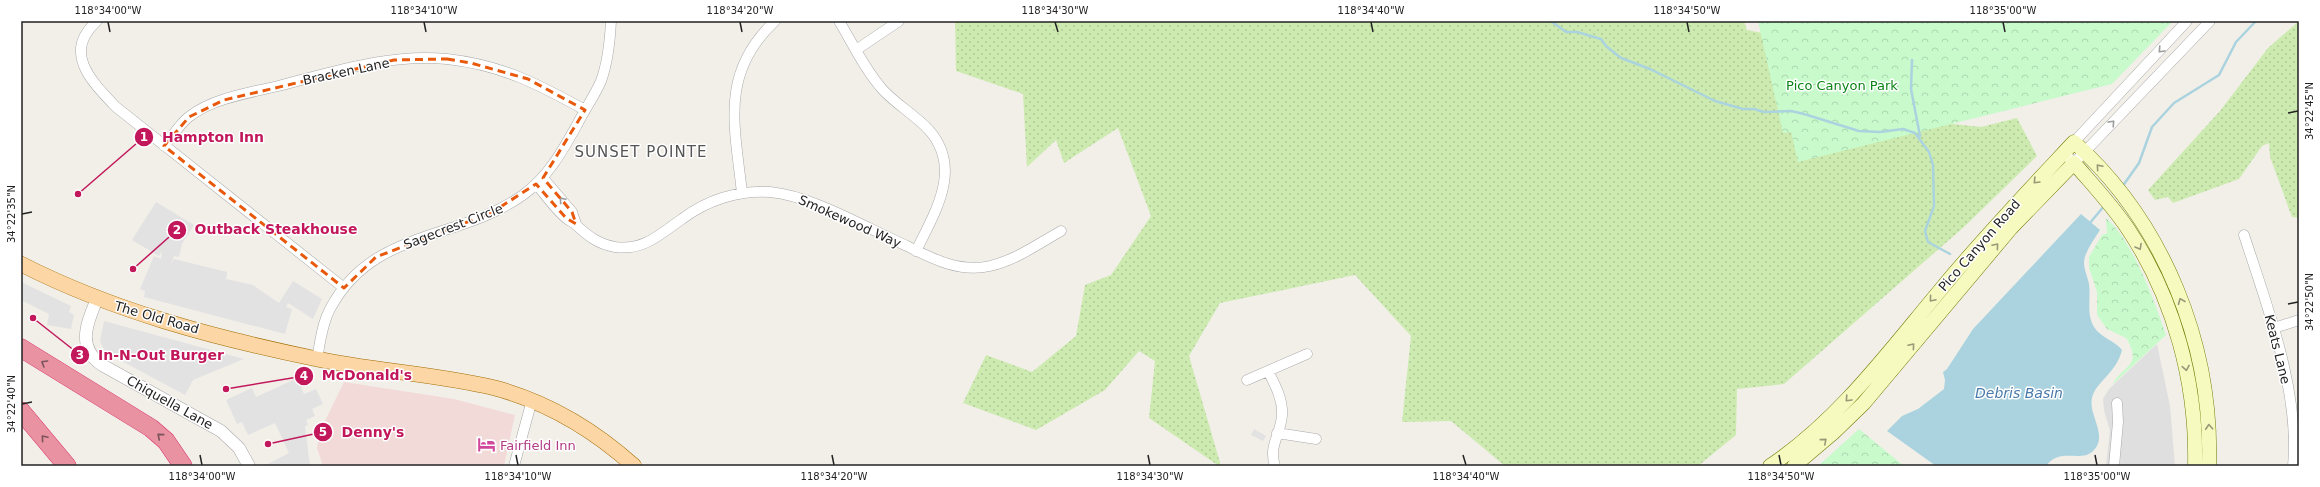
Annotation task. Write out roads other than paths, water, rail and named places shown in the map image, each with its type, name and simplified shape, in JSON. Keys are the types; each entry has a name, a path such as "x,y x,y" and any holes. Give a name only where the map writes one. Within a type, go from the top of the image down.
{"highway":[{"path":"21,348 151,428 166,441 184,466"},
{"path":"21,411 67,466"}],"main road":[{"path":"2074,142 2114,184 2131,206 2161,254 2192,331 2205,387 2208,411 2209,466"},
{"name":"Pico Canyon Road","path":"1770,466 1806,438 1844,402 1971,254 2074,142"},
{"path":"2074,163 2101,194 2140,249 2173,322 2185,361 2192,403 2195,466"},
{"name":"Pico Canyon Road","path":"1794,466 1833,433 1864,403 2011,228 2074,163"},
{"name":"The Old Road","path":"21,264 97,299 159,320 317,359 495,388 532,400 568,417 607,443 634,466"}],"street":[{"path":"97,21 83,36 81,44 82,62 97,87 116,107 344,288"},
{"name":"Sagecrest Circle","path":"317,359 329,310 344,288 376,257 392,249 491,213 512,202 540,181 562,151 601,80 610,44 611,21"},
{"path":"742,193 733,122 736,90 746,61 757,42 775,21"},
{"path":"839,21 877,84 929,130 942,150 945,172 944,191 916,251"},
{"path":"856,50 899,21"},
{"name":"Pico Canyon Road","path":"2074,142 2187,21"},
{"name":"Pico Canyon Road","path":"2074,163 2210,21"},
{"name":"Bracken Lane","path":"164,146 189,117 224,100 364,64 394,60 447,59 501,70 528,79 585,110"},
{"path":"2064,153 2074,163"},
{"name":"Smokewood Way","path":"540,181 572,212 576,224 588,237 601,243 622,247 643,245 658,238 696,210 718,200 742,193 770,192 795,197 951,265 982,267 1005,261 1060,231"},
{"name":"Keats Lane","path":"2244,235 2274,328 2286,374 2292,429 2293,466"},
{"name":"Chiquella Lane","path":"97,299 85,332 86,344 92,356 102,365 221,430 239,448 249,466"},
{"path":"2274,328 2299,320"},
{"path":"1248,380 1307,354"},
{"path":"1268,371 1280,398 1282,408 1282,417 1272,450 1275,466"},
{"path":"514,466 532,400"},
{"path":"2114,466 2118,422 2117,403"},
{"path":"1277,433 1316,440"}],"water":[{"name":"Debris Basin","path":"2081,214 2100,230 2089,248 2084,262 2089,284 2090,316 2097,331 2122,350 2115,365 2094,392 2092,398 2093,411 2099,432 2099,439 2093,451 2083,456 2058,457 2046,466 1936,466 1887,431 1902,416 1918,409 1944,389 1945,380 1943,372 1947,369 1973,329"}],"waterway":[{"path":"1551,21 1566,32 1577,32 1601,39 1606,46 1621,58 1650,69 1715,101 1743,109 1754,109 1764,112 1791,111 1859,131 1880,132 1903,129 1915,133 1929,152 1933,165 1934,206 1925,231 1928,242 1950,254"},
{"path":"2122,187 2139,163 2152,127 2174,103 2219,75 2236,42 2256,21"},
{"path":"1912,60 1911,89 1920,136"},
{"path":"2089,224 2105,205"}],"place":[{"name":"Hampton Inn","path":"78,194"},
{"name":"Outback Steakhouse","path":"133,269"},
{"name":"In-N-Out Burger","path":"33,318"},
{"name":"McDonald's","path":"226,389"},
{"name":"Denny's","path":"268,444"},
{"name":"Fairfield Inn","path":"487,445"}],"district":[{"name":"SUNSET POINTE","path":"641,152"}],"park label":[{"name":"Pico Canyon Park","path":"1842,85"}]}
